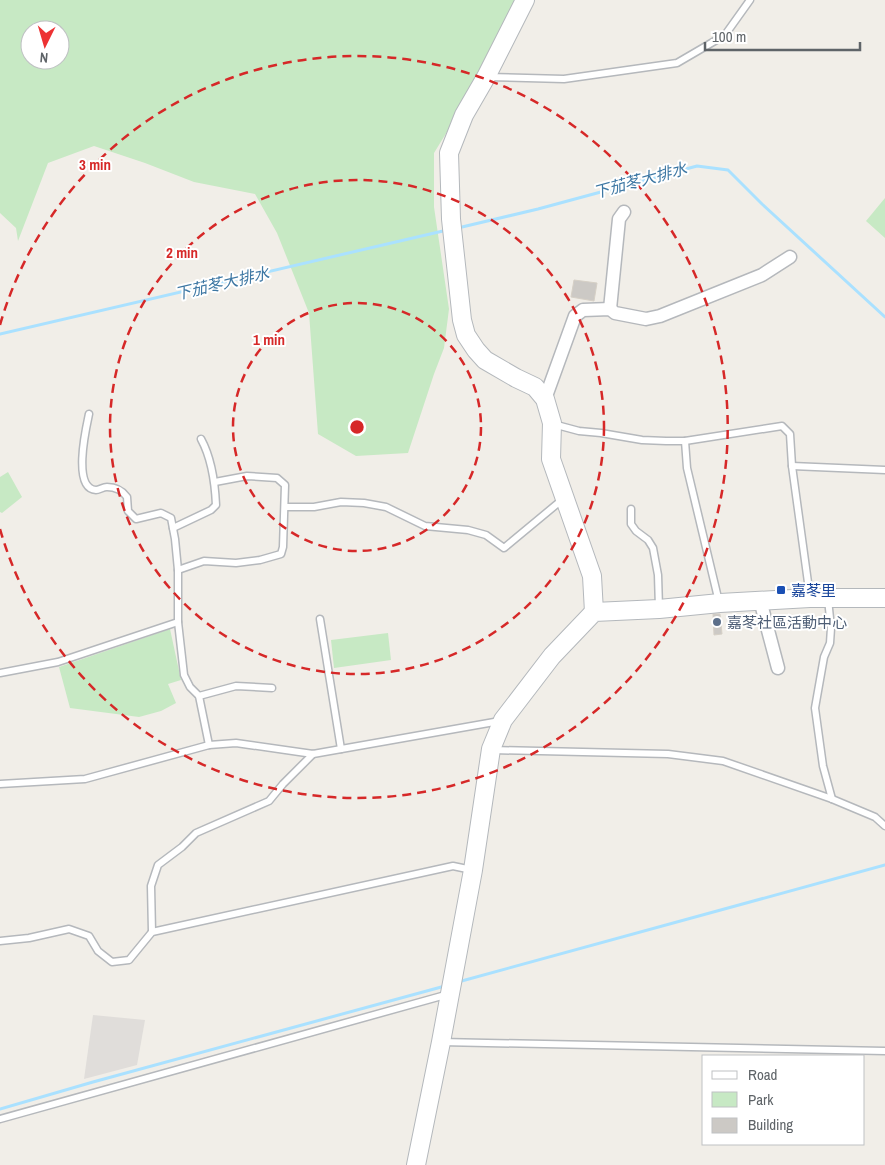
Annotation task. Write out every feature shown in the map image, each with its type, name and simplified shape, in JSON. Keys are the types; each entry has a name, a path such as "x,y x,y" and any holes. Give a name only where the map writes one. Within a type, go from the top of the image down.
{"street":[{"path":"525,0 464,116 449,153 451,219 462,320 466,335 485,360 535,387 545,399 552,423 551,459 592,576 594,612"},
{"path":"610,309 619,219 624,212"},
{"path":"545,399 575,316 583,310 610,309 615,313 646,318 660,316 762,274 790,258"},
{"path":"416,1165 473,870 491,750 503,720 552,656 594,612 659,609 760,600 828,597 885,598"},
{"path":"760,600 778,668"}],"lane":[{"path":"486,77 564,79 677,63 725,35 750,0"},
{"path":"88,414 82,451 82,476 88,487 94,490 107,487 121,490 128,497 128,511 136,519 161,513 171,518 178,570 178,622 184,675 190,687 199,696 210,745"},
{"path":"552,423 579,431 642,440 666,441 685,441 782,426 790,434 792,466 810,598"},
{"path":"173,528 212,510 216,505 215,482 201,439"},
{"path":"685,441 687,468 720,603"},
{"path":"792,466 885,470"},
{"path":"178,570 204,561 236,563 260,560 281,554 283,547 285,485 277,478 247,476 215,482"},
{"path":"285,507 314,507 341,502 364,503 386,507 425,526 468,530 486,535 504,548 565,498"},
{"path":"631,509 630,524 648,540 653,548 658,575 659,609"},
{"path":"828,597 831,628 830,643 824,657 815,708 823,766 832,799"},
{"path":"320,619 341,749"},
{"path":"0,673 58,662 178,622"},
{"path":"199,696 236,686 272,688"},
{"path":"0,784 85,779 210,745 236,743 312,754 503,720"},
{"path":"491,750 668,754 723,761 832,799 875,817 885,826"},
{"path":"152,932 151,886 158,865 182,847 196,833 269,801 312,754"},
{"path":"0,941 29,938 70,929 89,936 98,951 112,962 129,960 152,932 453,866 473,870"},
{"path":"0,1119 451,986"},
{"path":"441,1042 885,1050"}],"shaded area":[{"path":"93,1015 145,1020 137,1065 84,1079"}],"green space":[{"path":"0,0 528,0 434,153 434,207 449,309 444,348 408,453 356,456 318,434 309,313 277,233 255,194 194,182 94,146 48,163 18,241 16,228 0,213"},
{"path":"885,198 885,238 866,221"},
{"path":"8,472 22,497 2,513 0,512 0,477"},
{"path":"170,629 181,680 168,684 176,703 161,711 139,717 70,708 59,667"},
{"path":"388,633 391,660 334,668 331,640"}],"building":[{"path":"574,280 597,283 594,301 571,297"},
{"name":"嘉苳社區活動中心","path":"713,614 720,614 722,634 714,635"}],"waterway":[{"name":"下茄苳大排水","path":"462,227 538,209 697,166 728,170 762,204 885,317"},
{"name":"下茄苳大排水","path":"0,334 443,231"},
{"path":"458,982 885,865"},
{"path":"0,1109 445,986"}],"place":[{"name":"嘉苳里","path":"781,590"},
{"name":"嘉苳社區活動中心","path":"717,622"}]}
